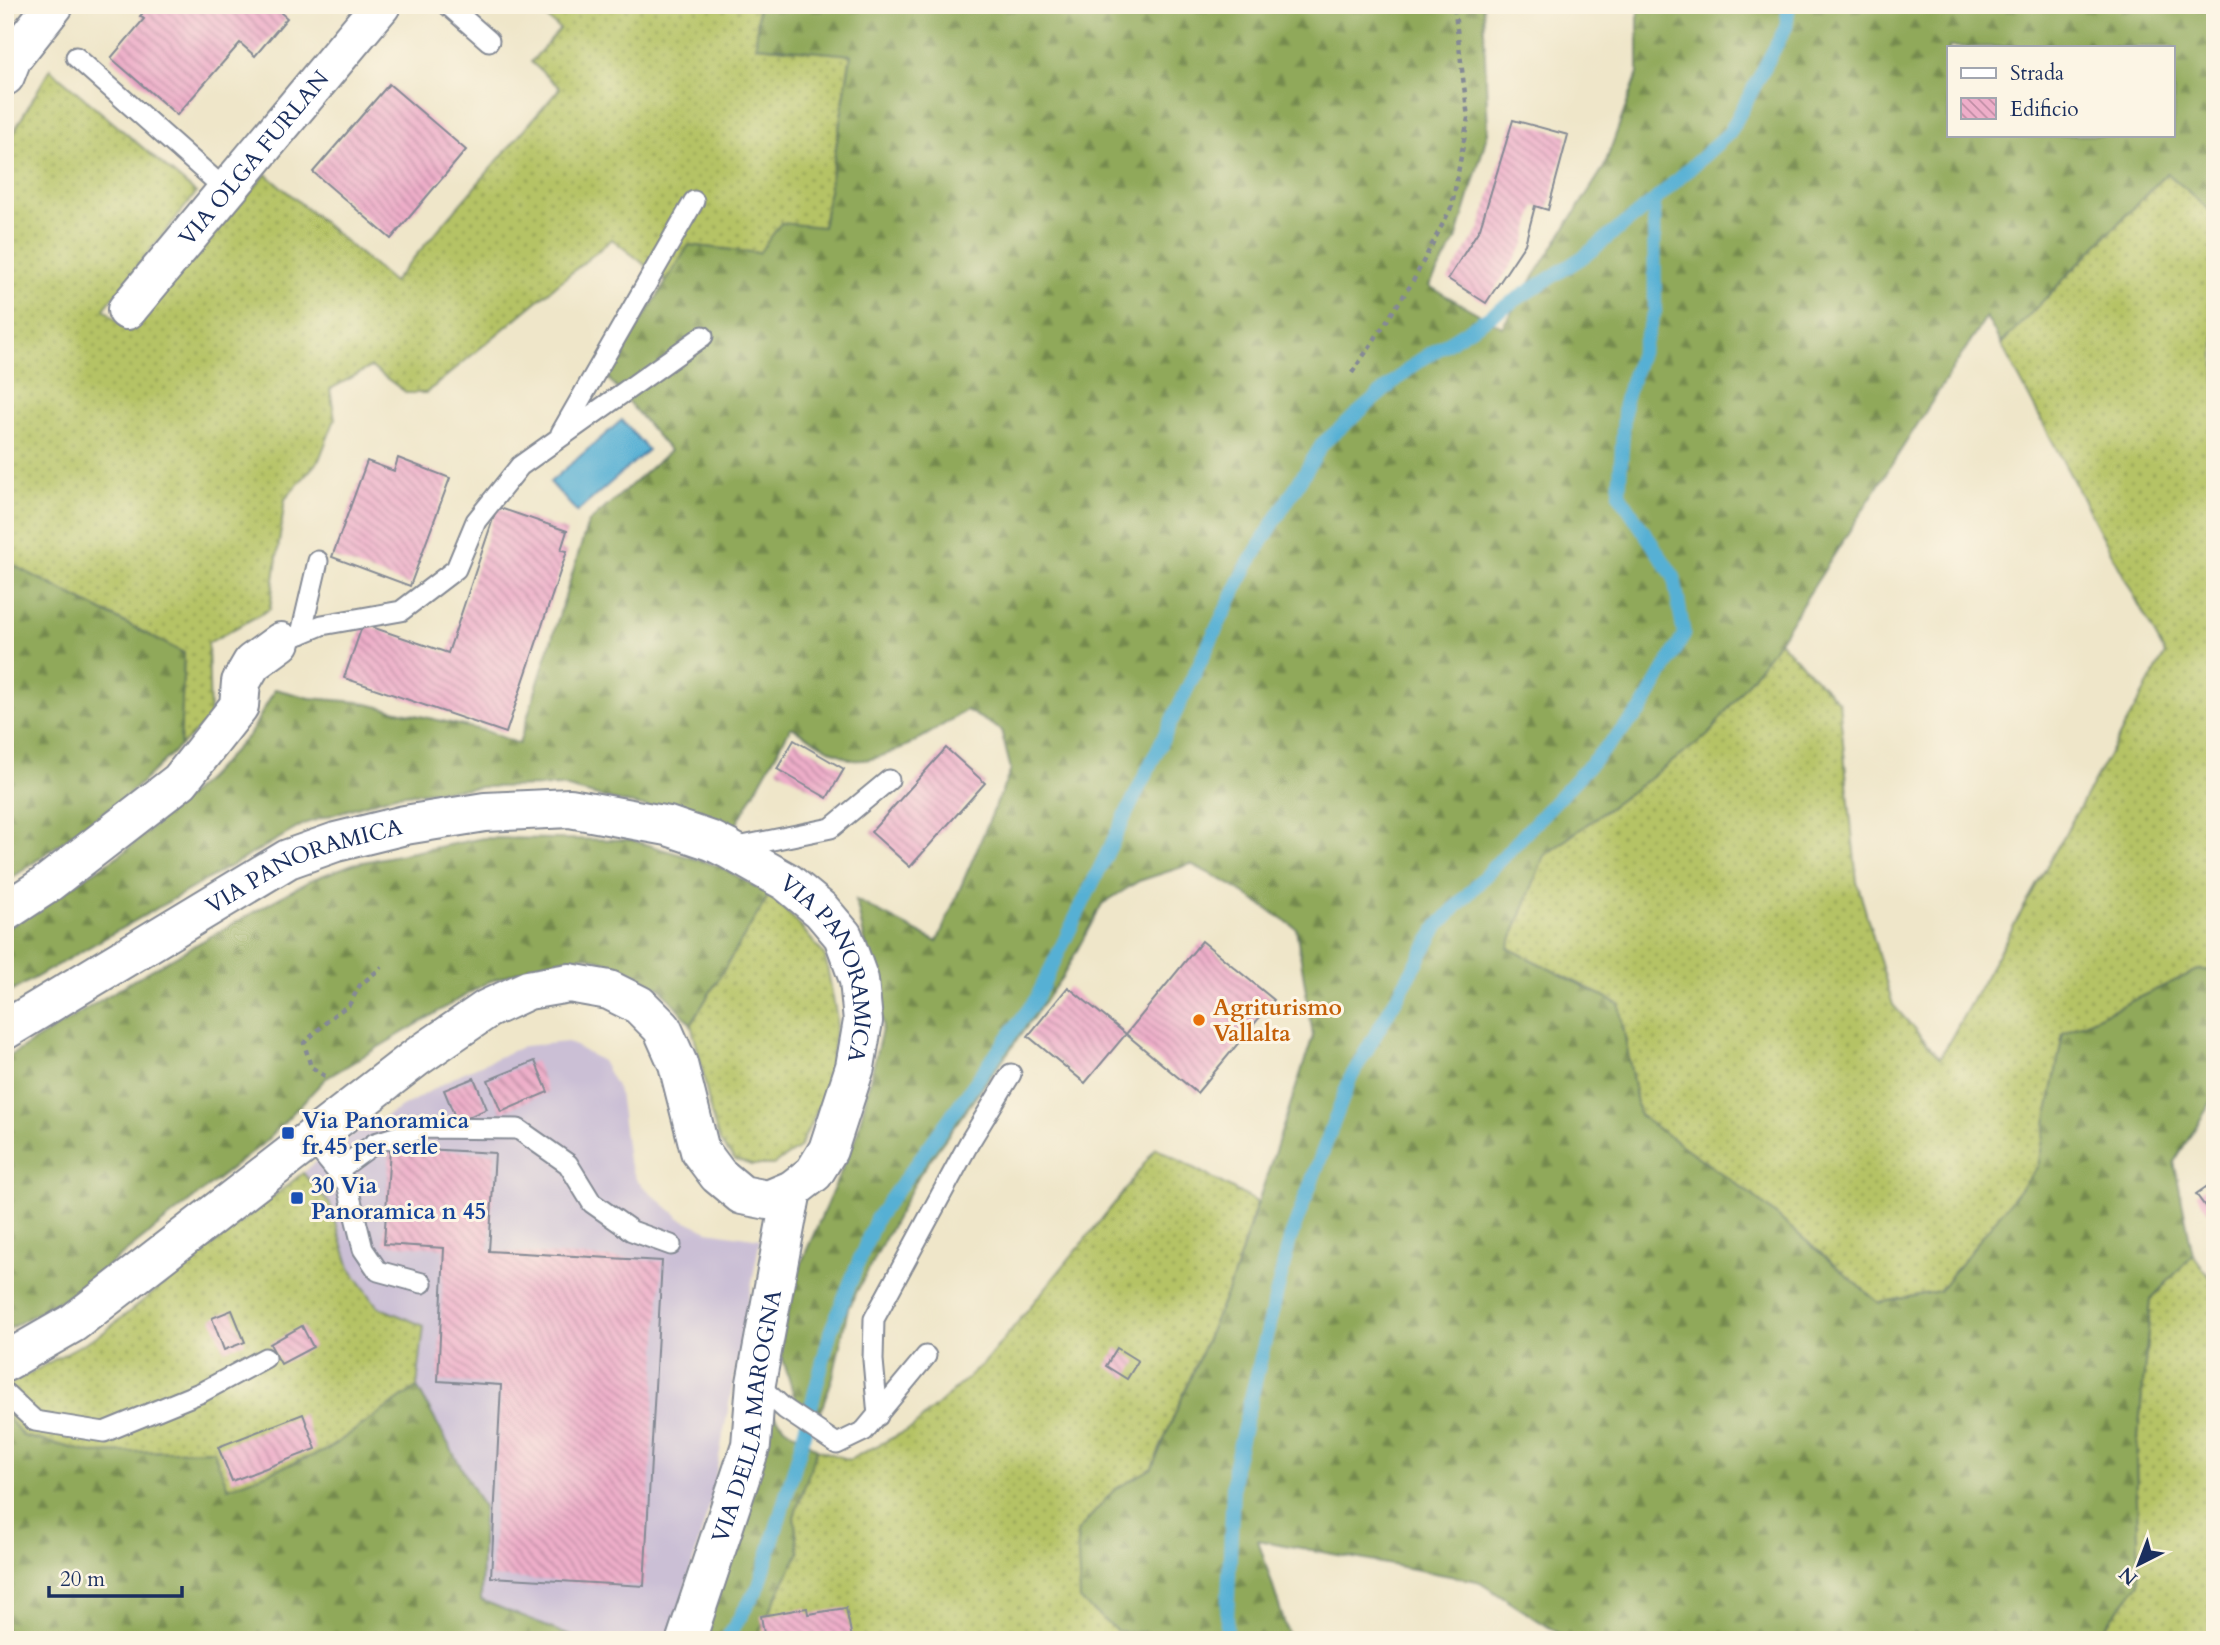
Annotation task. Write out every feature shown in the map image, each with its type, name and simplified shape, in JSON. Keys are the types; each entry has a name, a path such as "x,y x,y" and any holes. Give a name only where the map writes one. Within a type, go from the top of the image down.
{"street":[{"path":"5,76 12,58 54,5"},
{"name":"VIA OLGA FURLAN","path":"127,310 381,5"},
{"path":"5,912 43,887 180,781 239,706 241,682 252,663 291,638"},
{"name":"VIA PANORAMICA","path":"5,1030 288,859 336,842 405,825 485,812 570,808 668,826 712,841 787,882 821,910 843,936 859,980 863,1021 855,1067 828,1150 814,1173 792,1191"},
{"path":"5,1362 73,1323 360,1098 486,1009 528,990 569,983 609,990 639,1005 662,1028 678,1064 700,1151 718,1175 742,1195 768,1200 792,1191"},
{"name":"VIA DELLA MAROGNA","path":"686,1640 751,1445 756,1383 792,1191"}],"lane":[{"path":"448,5 489,41"},
{"path":"76,57 227,191"},
{"path":"557,440 694,201"},
{"path":"291,638 322,625 401,611 456,569 476,520 520,466 703,336"},
{"path":"291,638 318,561"},
{"path":"728,849 831,828 889,780"},
{"path":"878,1416 873,1360 874,1319 969,1143 1011,1074"},
{"path":"337,1171 375,1143 425,1128 518,1129 568,1164 592,1203 632,1231 671,1245"},
{"path":"310,1139 348,1184 363,1249 378,1271 422,1283"},
{"path":"756,1383 785,1409 837,1444 864,1431 926,1356"},
{"path":"5,1393 35,1421 104,1432 201,1392 265,1358"}],"path":[{"path":"1352,373 1412,283 1452,206 1468,118 1454,5"},
{"path":"360,1098 311,1067 304,1043 349,1005 360,985 382,967"}],"shaded area":[{"path":"568,1042 602,1061 619,1092 628,1160 637,1181 680,1218 708,1231 760,1239 711,1500 670,1640 580,1640 481,1600 483,1507 417,1387 423,1326 378,1307 350,1268 330,1204 303,1173 335,1145 460,1074 524,1046"}],"green space":[{"path":"535,5 758,5 756,46 851,54 823,228 759,253 689,245 667,282 612,239 426,393 407,393 371,367 330,389 335,419 319,460 285,499 270,609 208,643 210,719 180,746 184,653 5,561 5,158 16,128 50,69 196,193 104,309 130,332 266,174 393,282 560,88 531,62 560,29 535,8"},
{"path":"758,5 1483,5 1488,132 1456,240 1429,286 1502,327 1604,167 1638,73 1638,5 2215,5 2215,215 2167,173 2001,344 1986,317 1779,641 1708,735 1544,856 1508,948 1619,1004 1639,1115 1756,1198 1879,1303 1939,1291 2038,1166 2063,1033 2198,970 2215,971 2215,1096 2174,1162 2193,1255 2151,1299 2136,1459 2139,1584 2094,1640 1569,1640 1477,1581 1258,1540 1290,1640 1195,1640 1192,1636 1117,1631 1080,1600 1077,1532 1114,1490 1152,1468 1233,1278 1313,1036 1296,928 1228,883 1191,864 1139,881 1102,904 1063,976 919,1175 848,1308 833,1377 819,1416 796,1402 779,1346 802,1261 857,1135 883,1025 856,900 937,942 1011,770 1001,730 966,710 912,743 867,759 848,759 791,727 736,825 613,800 560,786 482,787 395,795 306,823 5,995 5,930 124,852 207,779 250,734 275,689 310,698 358,702 486,731 519,744 588,523 670,451 607,377 689,245 759,253 781,223 823,227 851,55 756,46"},
{"path":"2167,173 2215,215 2215,970 2198,970 2063,1033 2039,1166 1939,1291 1879,1303 1756,1198 1639,1115 1619,1004 1508,948 1544,856 1708,735 1779,641 1839,702 1857,882 1893,1005 1940,1058 2165,654 2001,344"},
{"path":"5,561 184,653 180,746 129,794 5,883"},
{"path":"483,838 631,840 719,866 769,895 691,1024 661,989 627,969 586,956 549,961 488,982 325,1079 266,1141 75,1292 5,1331 5,1059 135,979 311,880 353,864"},
{"path":"769,895 795,920 825,956 837,1019 827,1091 799,1148 773,1165 752,1165 735,1160 720,1142 691,1024"},
{"path":"1156,1148 1257,1202 1233,1278 1152,1468 1114,1490 1077,1532 1081,1600 1117,1631 1192,1636 1195,1640 755,1640 799,1552 794,1517 817,1449 849,1460 912,1428 985,1362 1118,1199"},
{"path":"303,1173 330,1204 350,1268 378,1307 424,1326 417,1387 325,1451 228,1488 213,1450 92,1453 23,1436 5,1414 5,1387 104,1332"},
{"path":"2193,1255 2215,1284 2215,1640 2094,1640 2139,1584 2136,1459 2151,1299"},
{"path":"417,1387 483,1507 481,1600 580,1640 5,1640 5,1414 23,1436 92,1453 213,1450 228,1488 325,1451"},
{"path":"764,1404 785,1427 817,1449 794,1517 799,1552 755,1640 696,1640"}],"water":[{"path":"622,420 648,450 577,512 550,482"}],"building":[{"path":"150,5 288,5 281,13 287,18 255,56 240,43 177,115 111,58 144,19 140,16"},
{"path":"389,84 466,150 391,239 313,172"},
{"path":"1513,120 1568,135 1548,210 1535,206 1525,244 1486,303 1448,279 1480,228"},
{"path":"398,458 450,478 410,586 332,557 367,461 394,471"},
{"path":"497,507 567,531 561,550 567,551 506,733 344,678 363,624 448,653"},
{"path":"794,740 844,769 827,798 777,769"},
{"path":"946,748 985,783 910,867 871,832"},
{"path":"1202,941 1274,1000 1197,1093 1126,1034"},
{"path":"1068,987 1126,1034 1085,1083 1028,1036"},
{"path":"535,1061 548,1092 501,1112 488,1080"},
{"path":"474,1078 487,1109 457,1122 444,1090"},
{"path":"390,1147 495,1153 489,1251 662,1261 644,1586 491,1577 501,1385 438,1381 444,1248 384,1244"},
{"path":"2215,1181 2215,1220 2196,1194"},
{"path":"232,1310 245,1342 224,1350 212,1318"},
{"path":"302,1326 313,1347 281,1364 270,1344"},
{"path":"1117,1348 1138,1361 1127,1379 1106,1366"},
{"path":"303,1414 316,1449 232,1481 218,1447"},
{"path":"807,1608 808,1614 846,1608 852,1638 765,1640 761,1616"}],"waterway":[{"path":"1226,1640 1234,1468 1290,1239 1350,1079 1438,926 1642,709 1684,635 1674,577 1619,494 1625,400 1655,311 1654,201 1730,132 1786,27 1789,5"},
{"path":"726,1640 759,1586 800,1449 831,1330 876,1219 1036,999 1247,566 1323,443 1416,363 1583,257 1654,201"}],"place":[{"name":"Agriturismo Vallalta","path":"1199,1020"},
{"name":"Via Panoramica fr.45 per serle","path":"288,1133"},
{"name":"30 Via Panoramica n 45","path":"297,1198"}]}
